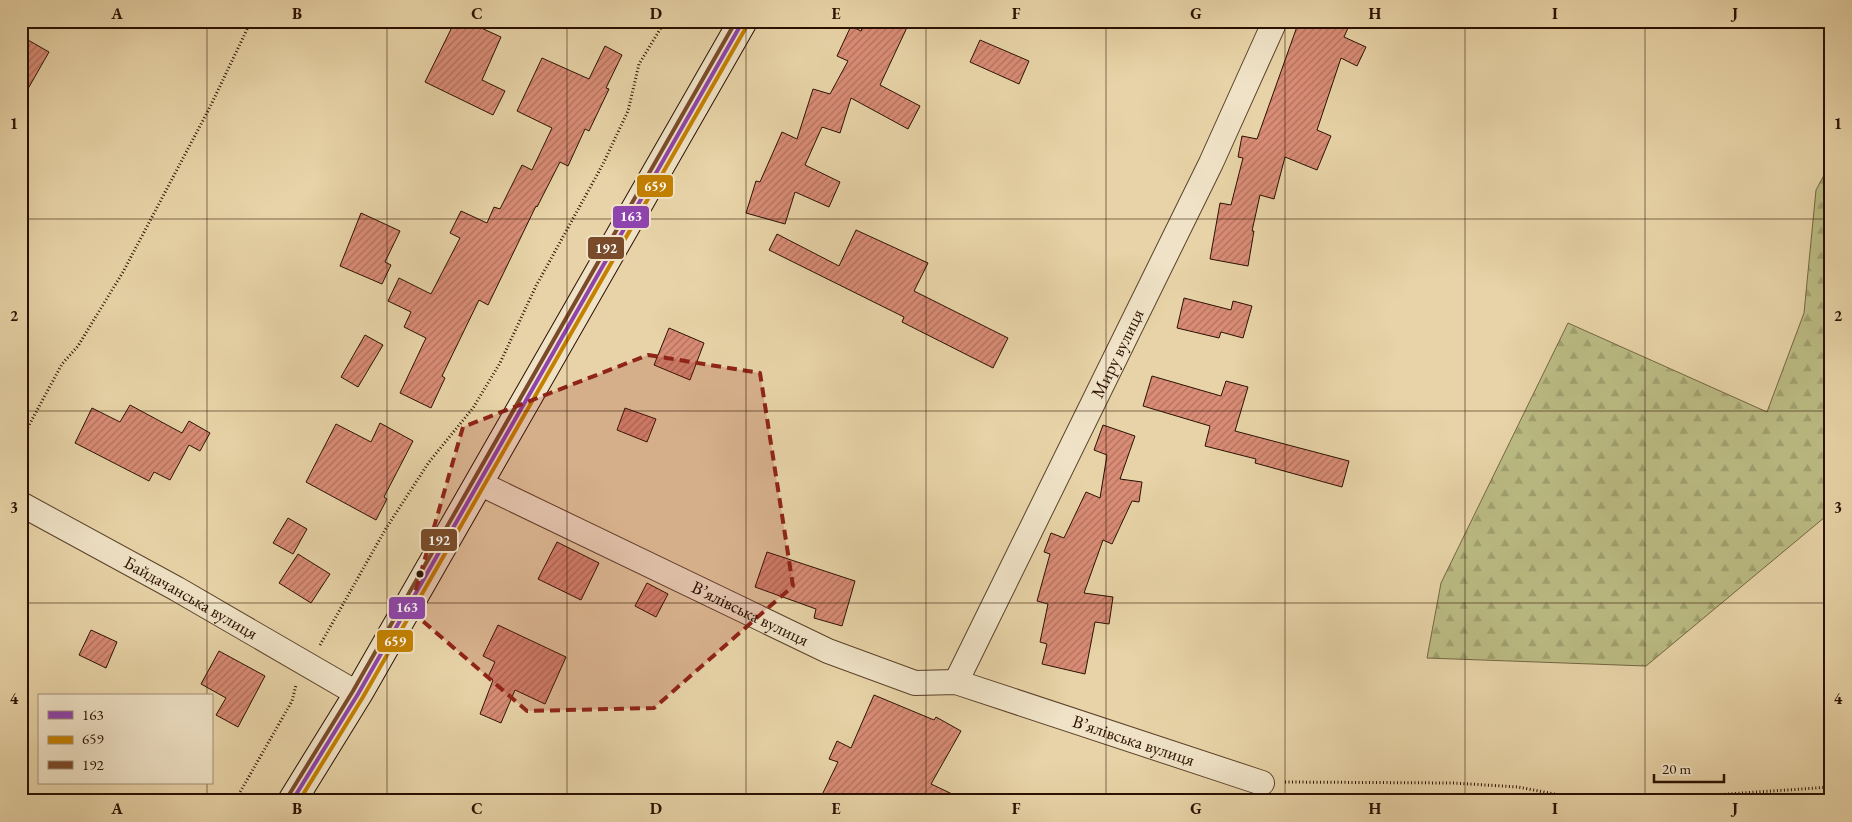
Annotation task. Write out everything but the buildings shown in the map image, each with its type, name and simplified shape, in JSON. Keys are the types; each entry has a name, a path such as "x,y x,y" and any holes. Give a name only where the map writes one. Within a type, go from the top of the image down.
{"street":[{"path":"292,801 358,694 742,21"},
{"name":"Миру вулиця","path":"956,682 1211,163 1275,21"},
{"name":"В’ялівська вулиця","path":"479,483 828,652 915,683 956,682 1262,782"},
{"name":"Байдачанська вулиця","path":"21,504 177,589 358,694"}],"path":[{"path":"21,440 62,364 78,346 123,272 210,107 251,21"},
{"path":"235,801 292,701 302,661 321,645 390,523 429,462 473,408 500,363 536,286 603,164 628,112 639,64 665,21"},
{"path":"1262,782 1453,782 1518,787 1570,797 1624,800 1831,788"}],"highlighted area":[{"path":"648,355 760,373 793,586 654,708 527,711 410,610 463,427"}],"green space":[{"path":"1831,162 1831,512 1646,666 1427,658 1441,583 1568,323 1767,412 1804,313 1816,190"}],"transit line":[{"name":"192","path":"287,798 353,691 736,21"},
{"name":"163","path":"292,801 358,694 743,21"},
{"name":"659","path":"299,801 363,697 748,24"}]}
